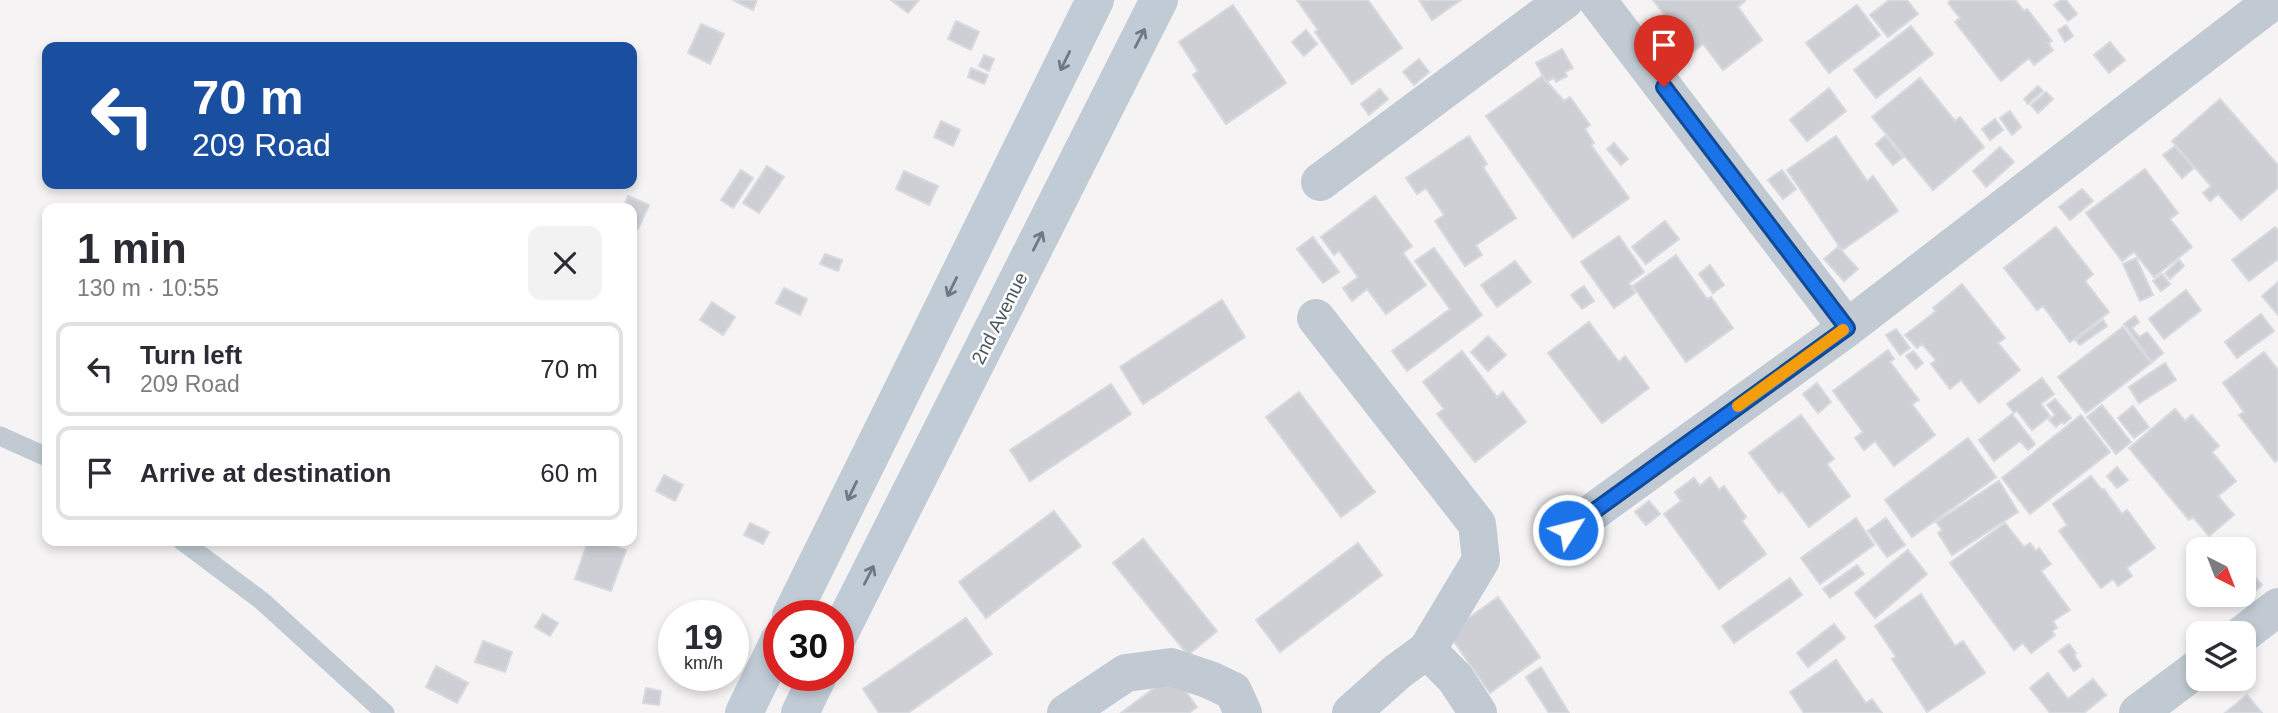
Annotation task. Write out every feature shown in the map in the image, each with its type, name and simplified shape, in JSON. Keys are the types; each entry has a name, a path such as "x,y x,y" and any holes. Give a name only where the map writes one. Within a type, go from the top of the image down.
{"street":[{"path":"799,600 1095,0"},
{"name":"2nd Avenue","path":"854,604 1159,0"},
{"path":"1320,182 1565,0"},
{"path":"1597,0 1847,328"},
{"path":"1568,530 1847,328 2273,0"},
{"path":"1316,318 1477,524 1481,560 1427,650 1397,672 1351,713"},
{"path":"2256,624 2278,607"},
{"path":"1427,650 1455,678 1478,713"},
{"path":"1066,713 1126,673 1171,667 1233,691 1242,713"},
{"path":"744,713 763,674"},
{"path":"2138,713 2186,677"},
{"path":"800,713 811,691"}],"lane":[{"path":"0,436 42,455"},
{"path":"188,546 262,601 384,713"}],"building":[{"path":"733,0 757,0 753,10"},
{"path":"891,0 919,0 908,13"},
{"path":"1297,0 1368,0 1402,48 1352,84 1315,32 1318,30"},
{"path":"1419,0 1461,0 1432,20"},
{"path":"1653,0 1744,0 1738,7 1762,40 1723,70 1703,44 1693,52"},
{"path":"1889,0 1907,0 1918,14 1888,37 1870,15"},
{"path":"1951,0 2015,0 2024,11 2027,9 2052,41 2048,43 2053,50 2034,65 2029,58 2001,81 1955,22 1960,18 1948,3"},
{"path":"2066,0 2077,14 2068,21 2054,5"},
{"path":"1233,5 1286,83 1226,124 1193,75 1198,71 1179,42"},
{"path":"1857,5 1880,35 1829,73 1806,43"},
{"path":"956,21 979,32 971,50 948,39"},
{"path":"701,24 724,34 710,64 688,53"},
{"path":"2066,25 2073,36 2065,42 2058,30"},
{"path":"1911,26 1933,54 1876,98 1854,70"},
{"path":"1306,30 1317,44 1304,56 1292,42"},
{"path":"2110,42 2125,60 2109,73 2094,55"},
{"path":"1562,49 1573,68 1565,72 1567,76 1556,82 1554,78 1546,82 1536,63"},
{"path":"984,55 994,59 989,71 979,66"},
{"path":"1419,59 1429,72 1414,85 1403,72"},
{"path":"971,68 988,75 984,84 968,77"},
{"path":"1542,76 1564,101 1570,97 1590,125 1585,129 1594,143 1591,145 1629,198 1573,238 1486,116"},
{"path":"1920,78 1955,121 1960,117 1984,147 1933,190 1872,117"},
{"path":"2038,86 2043,91 2028,104 2024,99"},
{"path":"1829,88 1846,111 1807,141 1790,120"},
{"path":"1380,89 1388,99 1369,115 1361,104"},
{"path":"2046,92 2053,99 2038,113 2031,105"},
{"path":"2220,99 2278,165 2278,188 2241,220 2218,194 2210,201 2203,193 2211,186 2172,141"},
{"path":"2010,111 2021,127 2012,135 2000,118"},
{"path":"1995,119 2003,130 1990,140 1982,129"},
{"path":"941,121 960,130 953,146 934,137"},
{"path":"1469,136 1487,164 1483,167 1516,218 1476,245 1482,255 1465,266 1435,221 1444,215 1426,188 1417,194 1406,178"},
{"path":"1836,136 1867,181 1873,176 1898,211 1842,250 1787,170"},
{"path":"1885,136 1903,157 1893,165 1876,144"},
{"path":"1614,143 1628,159 1621,165 1607,149"},
{"path":"2175,146 2194,168 2182,178 2163,155"},
{"path":"2000,147 2014,162 1986,187 1973,171"},
{"path":"767,166 784,177 759,213 743,203"},
{"path":"2145,169 2178,213 2170,219 2192,247 2154,277 2134,252 2122,261 2086,213"},
{"path":"741,170 753,178 733,208 721,200"},
{"path":"1782,170 1796,189 1783,199 1768,180"},
{"path":"904,171 938,186 929,205 896,189"},
{"path":"2082,189 2093,201 2070,220 2059,207"},
{"path":"628,196 649,205 638,229 637,203 625,203"},
{"path":"1375,196 1412,246 1403,253 1426,285 1386,314 1367,289 1352,301 1343,288 1358,277 1339,251 1334,255 1321,237"},
{"path":"1665,221 1679,239 1646,264 1632,247"},
{"path":"2056,227 2093,274 2085,281 2109,312 2070,342 2043,306 2037,310 2004,268"},
{"path":"2275,227 2278,230 2278,259 2249,281 2232,260"},
{"path":"1619,236 1644,272 1629,283 1635,293 1614,308 1581,262"},
{"path":"1313,237 1339,272 1323,283 1297,249"},
{"path":"1838,247 1858,269 1844,281 1824,259"},
{"path":"1434,248 1482,315 1407,371 1392,351 1450,309 1415,261"},
{"path":"825,254 842,260 838,271 820,264"},
{"path":"1676,255 1707,299 1711,297 1733,328 1686,362 1633,286"},
{"path":"2136,258 2153,295 2140,301 2123,264"},
{"path":"2179,260 2184,266 2170,279 2165,273"},
{"path":"1515,261 1531,282 1497,307 1481,285"},
{"path":"1710,265 1724,285 1713,293 1699,274"},
{"path":"2162,274 2170,284 2161,291 2153,281"},
{"path":"2278,282 2278,315 2262,296"},
{"path":"1962,284 2005,338 1998,343 2020,370 1979,403 1961,380 1950,389 1931,364 1936,360 1922,344 1917,348 1905,335 1936,311 1933,308"},
{"path":"1584,286 1594,301 1582,309 1571,295"},
{"path":"784,288 807,299 800,315 776,303"},
{"path":"2186,290 2201,310 2164,339 2149,319"},
{"path":"1222,300 1245,337 1143,404 1120,367"},
{"path":"712,302 735,317 723,335 700,320"},
{"path":"2261,314 2274,331 2237,358 2225,342"},
{"path":"2135,316 2139,322 2132,328 2139,337 2147,332 2163,353 2152,362 2124,324"},
{"path":"2103,320 2107,326 2080,345 2075,340"},
{"path":"1589,322 1619,362 1625,356 1649,388 1602,423 1548,353"},
{"path":"2123,327 2151,363 2086,413 2058,377"},
{"path":"1896,329 1910,348 1900,355 1886,335"},
{"path":"1488,336 1506,355 1488,371 1471,352"},
{"path":"1888,350 1894,359 1890,362 1919,400 1912,404 1935,435 1894,466 1875,441 1864,450 1855,438 1863,432 1833,391"},
{"path":"1462,351 1497,397 1503,392 1526,422 1475,462 1437,414 1444,409 1423,382"},
{"path":"1913,351 1923,363 1916,369 1906,356"},
{"path":"2264,352 2278,370 2278,459 2275,462 2239,415 2244,412 2223,383"},
{"path":"2165,363 2176,380 2139,403 2129,387"},
{"path":"2042,378 2054,394 2041,404 2050,416 2032,430 2017,411 2014,413 2007,404"},
{"path":"1817,383 1831,402 1818,413 1803,394"},
{"path":"1111,384 1131,414 1030,481 1010,450"},
{"path":"1299,392 1375,492 1341,517 1266,417"},
{"path":"2055,399 2071,418 2056,427 2049,420 2055,415 2047,405"},
{"path":"2102,405 2131,442 2116,454 2087,417"},
{"path":"2133,406 2149,427 2134,438 2118,418"},
{"path":"2175,409 2185,421 2192,415 2219,446 2212,452 2236,481 2218,496 2234,515 2209,536 2193,517 2189,520 2129,448"},
{"path":"2012,414 2035,444 2028,450 2020,441 1994,461 1979,440"},
{"path":"1801,415 1834,459 1827,464 1850,496 1809,527 1749,453"},
{"path":"2081,415 2110,452 2030,514 2002,478"},
{"path":"1968,438 1996,477 1912,537 1885,500"},
{"path":"2117,467 2128,480 2117,488 2107,476"},
{"path":"664,475 683,485 675,501 656,491"},
{"path":"2091,476 2122,514 2127,510 2155,548 2127,568 2132,576 2118,586 2113,579 2101,588 2059,531 2067,525 2053,504"},
{"path":"1710,477 1719,490 1724,486 1746,517 1742,521 1766,554 1719,589 1664,514 1681,501 1675,492 1694,478 1700,486"},
{"path":"1999,481 2018,512 1952,555 1938,533 1942,530 1936,522"},
{"path":"1649,501 1660,514 1646,525 1635,512"},
{"path":"1054,511 1081,546 986,618 959,582"},
{"path":"1856,518 1874,545 1820,584 1801,558"},
{"path":"1886,518 1905,545 1887,557 1868,531"},
{"path":"750,523 769,532 763,544 744,535"},
{"path":"2005,523 2024,547 2030,543 2036,551 2039,548 2051,564 2041,571 2070,610 2053,621 2057,628 2052,631 2055,635 2031,653 2023,643 2014,650 1950,563"},
{"path":"1143,539 1217,631 1188,655 1113,563"},
{"path":"1358,543 1382,575 1280,652 1256,620"},
{"path":"586,546 614,546 626,550 611,591 575,579"},
{"path":"1908,550 1927,574 1875,618 1855,593"},
{"path":"1857,565 1864,574 1830,598 1823,589"},
{"path":"1790,578 1802,595 1734,643 1722,626"},
{"path":"2256,578 2262,585 2256,590"},
{"path":"1921,594 1955,646 1963,641 1985,673 1927,712 1892,659 1896,657 1875,626"},
{"path":"1498,597 1540,657 1490,693 1448,633"},
{"path":"543,614 558,623 550,636 535,627"},
{"path":"966,618 992,654 908,713 879,713 863,689"},
{"path":"1834,624 1845,638 1808,667 1797,653"},
{"path":"483,641 512,652 505,672 475,662"},
{"path":"2069,644 2081,666 2074,671 2059,651"},
{"path":"1836,660 1866,703 1872,699 1882,713 1804,713 1790,692"},
{"path":"436,666 468,683 457,703 426,687"},
{"path":"1541,667 1569,713 1549,713 1526,677"},
{"path":"2048,673 2068,699 2093,679 2106,695 2084,713 2050,713 2030,688"},
{"path":"1173,674 1197,707 1189,713 1121,713"},
{"path":"646,688 661,691 659,705 643,703"},
{"path":"2247,695 2262,713 2225,713"}],"slow traffic":[{"path":"1738,406 1843,330"}],"route":[{"path":"1568,530 1847,328 1664,87"}]}
